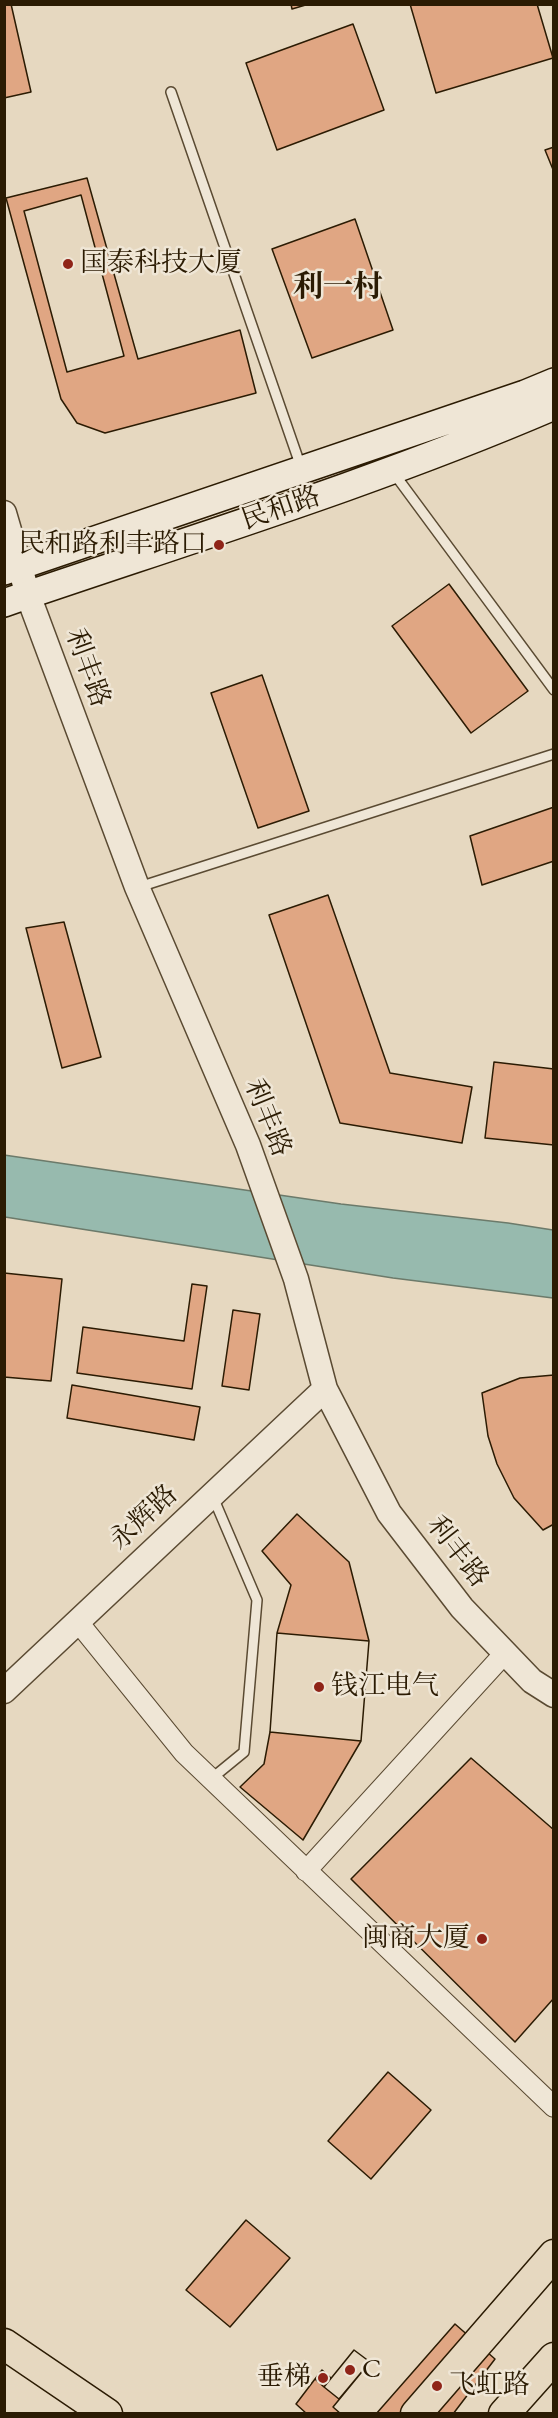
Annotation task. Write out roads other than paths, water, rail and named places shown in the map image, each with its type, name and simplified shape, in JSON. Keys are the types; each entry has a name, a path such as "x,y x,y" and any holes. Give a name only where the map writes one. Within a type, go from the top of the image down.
{"main road":[{"name":"民和路","path":"13,567 525,394 554,382"},
{"name":"民和路","path":"16,599 392,470 481,437 554,406"},
{"path":"416,2413 554,2255"},
{"path":"4,2344 107,2414"},
{"path":"504,2414 554,2358"},
{"path":"4,2366 78,2414"}],"street":[{"name":"利丰路","path":"4,513 16,599 248,1145 296,1279 325,1389 389,1513 462,1608 532,1681 554,1695"},
{"name":"永辉路","path":"4,1691 325,1389"},
{"path":"78,1622 184,1753 554,2108"},
{"path":"306,1870 505,1653"}],"lane":[{"path":"171,92 302,469"},
{"path":"392,470 554,690"},
{"path":"137,887 554,754"},
{"path":"211,1779 244,1752 257,1600 212,1495"}],"water":[{"path":"4,1155 341,1204 553,1230 553,1298 393,1278 5,1217"}],"place":[{"name":"国泰科技大厦","path":"68,264"},
{"name":"民和路利丰路口","path":"219,545"},
{"name":"钱江电气","path":"319,1687"},
{"name":"闽商大厦","path":"482,1939"},
{"name":"C","path":"350,2370"},
{"name":"垂梯","path":"323,2378"},
{"name":"飞虹路","path":"437,2386"}],"district":[{"name":"利一村","path":"338,288"}]}
